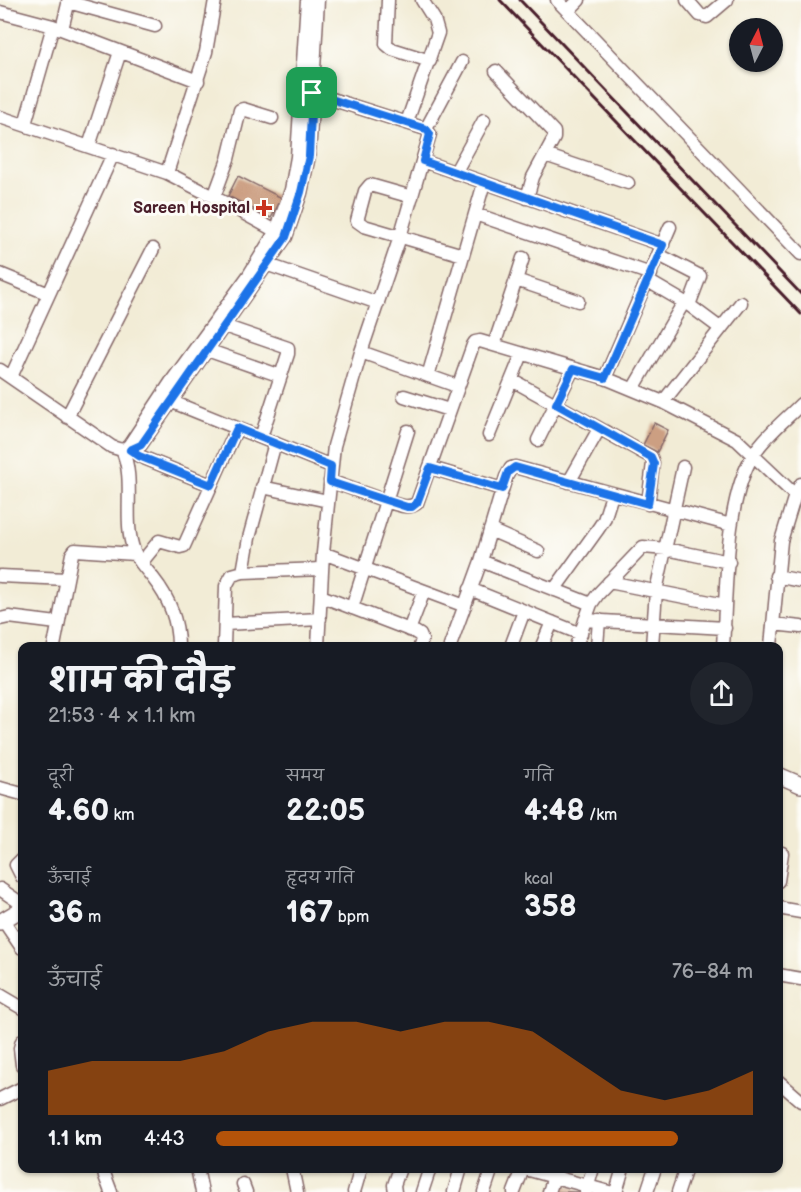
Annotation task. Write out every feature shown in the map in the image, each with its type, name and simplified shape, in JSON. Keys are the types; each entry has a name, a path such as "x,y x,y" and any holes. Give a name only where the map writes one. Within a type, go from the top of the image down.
{"main road":[{"path":"783,777 801,784"},
{"path":"1,921 18,911"}],"street":[{"path":"167,173 198,81 206,52 215,0"},
{"path":"281,234 297,157 307,0"},
{"path":"166,399 281,234 301,192 309,156 318,0"},
{"path":"388,0 386,44 392,49 430,61"},
{"path":"407,122 437,40 438,26 422,0"},
{"path":"556,0 801,254"},
{"path":"568,11 579,0"},
{"path":"687,0 700,15 707,17 727,0"},
{"path":"25,124 68,1 155,26"},
{"path":"0,12 57,28 198,81"},
{"path":"89,146 120,52"},
{"path":"426,129 462,62"},
{"path":"496,71 554,132 554,138 531,182 527,198"},
{"path":"312,93 407,122 426,129 430,134 400,237 339,425 331,466 318,642"},
{"path":"214,197 228,159 240,110 272,118"},
{"path":"0,117 167,173 281,234"},
{"path":"455,173 484,120"},
{"path":"11,377 113,154"},
{"path":"544,155 628,183"},
{"path":"423,161 661,250 700,276 687,304 633,389"},
{"path":"428,376 484,183"},
{"path":"412,197 370,185 365,191 357,217 359,224 463,255"},
{"path":"475,214 649,277 720,328"},
{"path":"605,378 670,227"},
{"path":"67,417 153,249"},
{"path":"494,345 523,258"},
{"path":"262,263 378,303"},
{"path":"178,642 178,631 166,597 138,558 128,511 126,449 207,350 262,263"},
{"path":"0,274 49,294"},
{"path":"516,280 578,301"},
{"path":"663,402 741,303"},
{"path":"224,326 288,348 261,437"},
{"path":"330,482 386,501 412,507 419,499 457,386 475,342 480,340 605,378 663,402 737,440 797,497 781,541 771,642"},
{"path":"207,350 281,376"},
{"path":"361,352 457,386"},
{"path":"489,435 522,354"},
{"path":"538,440 573,369"},
{"path":"0,370 112,447 126,449 211,485"},
{"path":"512,380 651,457 653,460 648,504"},
{"path":"404,396 449,410"},
{"path":"166,399 331,466"},
{"path":"723,642 731,525 740,487 753,455 760,445 801,404"},
{"path":"55,642 72,554 75,550 138,558 159,542 184,546 237,428"},
{"path":"569,483 599,429"},
{"path":"352,608 408,431"},
{"path":"243,572 249,538 275,443"},
{"path":"452,642 508,472 515,467 612,495 731,525"},
{"path":"652,642 656,591 683,467"},
{"path":"430,468 502,489"},
{"path":"262,487 328,501"},
{"path":"555,590 604,520 612,495"},
{"path":"490,530 538,551"},
{"path":"577,642 591,604 643,547 666,549 729,562"},
{"path":"323,553 465,606"},
{"path":"480,561 591,604"},
{"path":"225,642 228,580 232,575 243,572 322,569"},
{"path":"0,576 67,579"},
{"path":"776,576 801,581"},
{"path":"609,582 725,605"},
{"path":"471,589 580,634"},
{"path":"409,630 424,591"},
{"path":"321,596 409,630 420,636 421,642"},
{"path":"512,642 524,611"},
{"path":"0,618 57,623"},
{"path":"225,624 320,619"},
{"path":"585,620 724,628"},
{"path":"597,642 599,620"},
{"path":"544,642 552,622"},
{"path":"773,624 801,627"},
{"path":"0,788 18,793"},
{"path":"0,889 18,901"},
{"path":"783,909 801,912"},
{"path":"1,921 18,943"},
{"path":"783,976 801,979"},
{"path":"0,995 18,1006"},
{"path":"783,1085 801,1101"},
{"path":"0,1100 18,1090"},
{"path":"104,1173 111,1192"},
{"path":"198,1173 202,1192"},
{"path":"293,1173 297,1192"},
{"path":"354,1192 360,1173"},
{"path":"395,1192 394,1185 398,1173"},
{"path":"422,1192 428,1173"},
{"path":"454,1192 460,1173"},
{"path":"484,1192 490,1173"},
{"path":"514,1192 521,1173"},
{"path":"549,1192 555,1173 587,1189 609,1192"},
{"path":"587,1189 592,1173"},
{"path":"616,1192 622,1173"},
{"path":"647,1192 653,1173"},
{"path":"678,1192 684,1173"}],"building":[{"path":"238,176 282,198 271,218 228,196"},
{"path":"654,423 668,430 657,452 643,445"},
{"path":"559,1183 580,1190 579,1192 555,1192"}],"railway":[{"path":"500,0 801,314"},
{"path":"520,0 801,294"}],"place":[{"name":"Sareen Hospital","path":"264,208"}],"route":[{"path":"312,93 426,129 430,134 423,161 663,245 605,378 573,369 556,404 651,457 654,464 648,504 515,467 510,468 502,489 430,468 417,503 412,507 407,507 330,482 331,466 237,428 211,485 139,456 130,450 141,445 286,237 301,192 309,156 312,93"}]}
